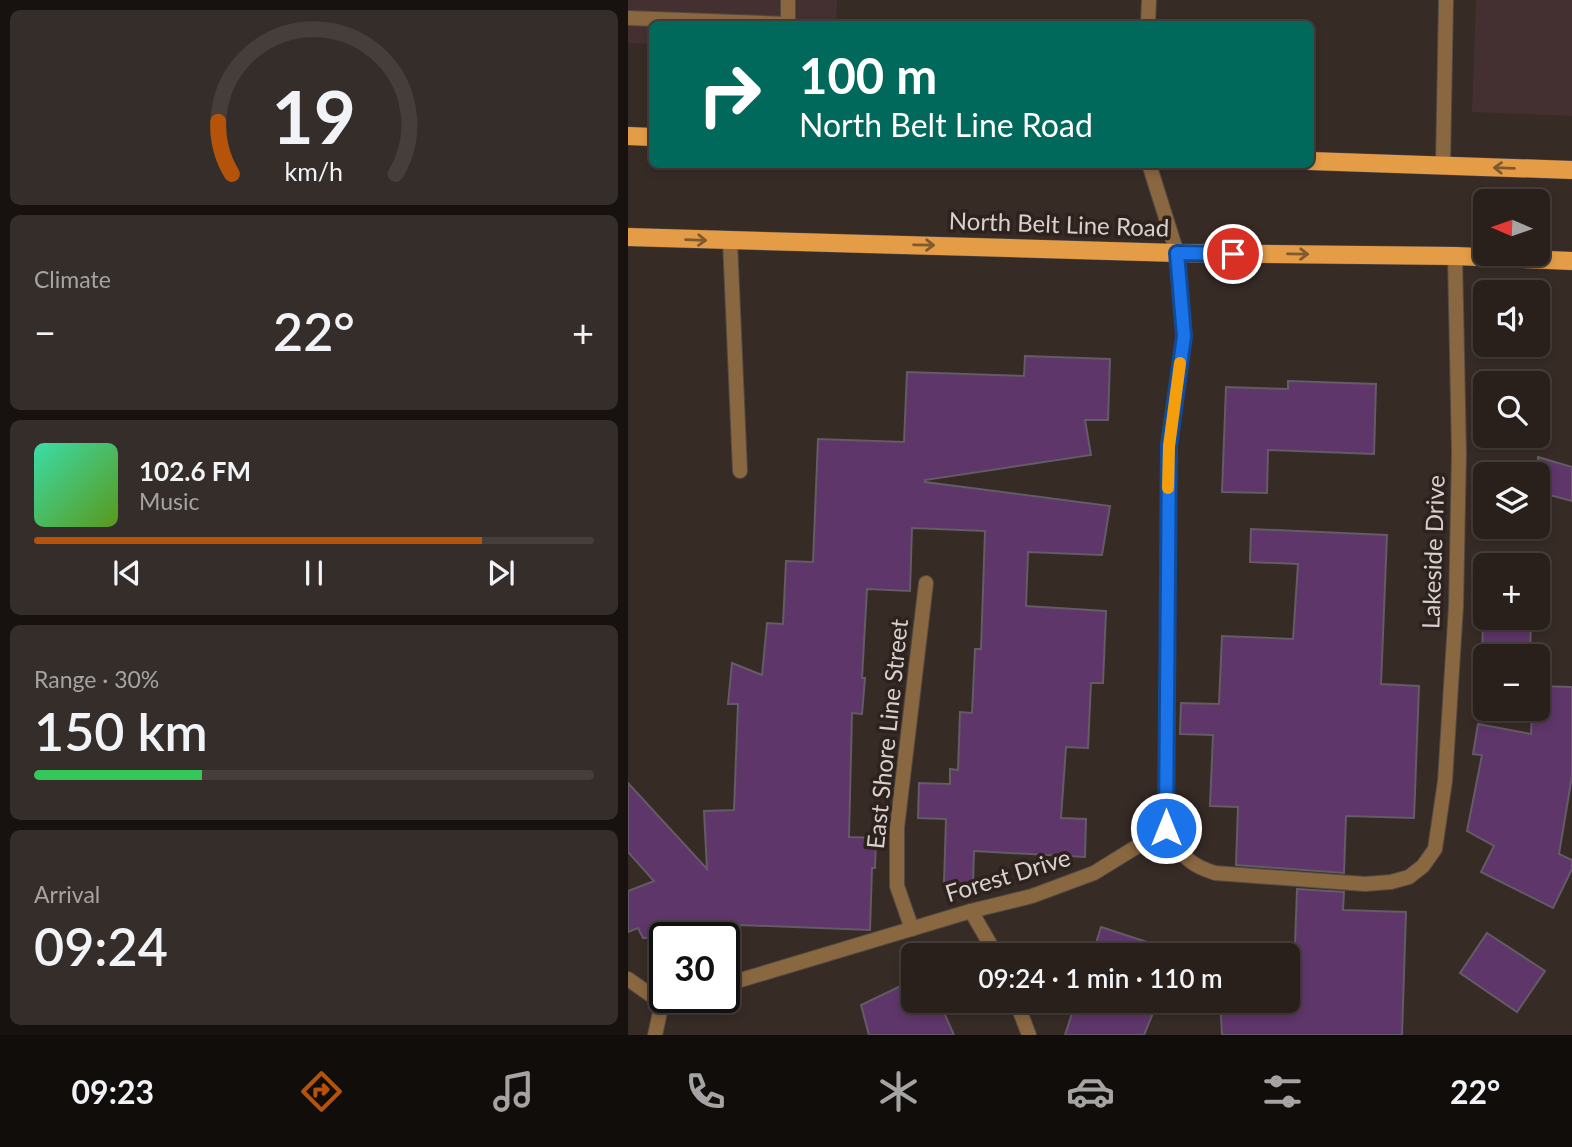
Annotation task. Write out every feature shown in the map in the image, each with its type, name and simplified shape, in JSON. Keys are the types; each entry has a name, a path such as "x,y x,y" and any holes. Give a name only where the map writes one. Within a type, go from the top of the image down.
{"main road":[{"path":"628,136 649,137"},
{"path":"1314,160 1572,170"},
{"name":"North Belt Line Road","path":"628,237 1572,261"}],"street":[{"path":"788,0 788,21"},
{"path":"1148,21 1149,0"},
{"path":"1444,165 1446,0"},
{"path":"628,18 708,21"},
{"path":"1150,168 1177,253 1184,336 1169,446 1166,828"},
{"path":"730,241 740,471"},
{"name":"Lakeside Drive","path":"1166,828 1186,859 1197,867 1215,873 1365,884 1391,882 1409,877 1423,866 1435,849 1445,781 1456,606 1459,453 1455,256"},
{"name":"East Shore Line Street","path":"912,929 898,886 897,828 926,583"},
{"name":"Forest Drive","path":"740,980 971,911 1032,897 1094,873 1166,828"},
{"path":"971,911 989,943"},
{"path":"628,979 649,994"},
{"path":"655,1035 660,1013"},
{"path":"1021,1013 1029,1035"}],"shaded area":[{"path":"628,0 837,0 836,21 649,21 649,44 628,43"},
{"path":"1476,0 1572,0 1572,116 1472,112"}],"building":[{"path":"1025,356 1110,359 1108,420 1085,420 1091,455 925,482 1110,506 1102,555 1028,552 1026,606 1106,611 1103,683 1091,683 1088,748 1066,747 1061,818 1086,819 1085,857 974,851 973,884 944,883 946,819 918,818 919,783 950,784 950,769 958,770 960,712 972,713 975,649 981,649 985,531 912,528 910,591 867,589 862,714 852,713 849,837 876,838 870,930 740,925 740,922 649,922 649,938 643,938 638,928 628,932 628,891 654,881 628,852 628,783 707,869 704,811 734,810 738,704 728,704 732,663 762,675 767,623 783,624 786,561 813,562 818,439 904,442 907,372 1024,376"},
{"path":"1288,381 1376,384 1374,454 1268,450 1267,493 1222,492 1226,387 1288,389"},
{"path":"1538,457 1572,467 1572,501 1550,495 1550,462 1538,462"},
{"path":"1251,529 1387,535 1381,684 1419,686 1414,818 1346,816 1344,873 1236,865 1238,807 1210,806 1213,735 1180,734 1181,703 1219,704 1222,636 1293,639 1298,564 1250,562"},
{"path":"1483,630 1531,630 1530,644 1482,644"},
{"path":"1550,686 1572,687 1572,776 1559,854 1572,860 1572,869 1553,908 1481,872 1494,846 1467,831 1482,755 1473,754 1478,724 1531,734 1532,721 1550,721"},
{"path":"1297,889 1344,892 1343,910 1406,912 1402,1035 1222,1035 1221,1013 1300,1013 1300,943 1295,943"},
{"path":"1101,927 1150,943 1096,943"},
{"path":"1487,933 1545,971 1517,1012 1460,973"},
{"path":"901,986 901,1013 944,1013 954,1035 869,1035 861,1005"},
{"path":"1072,1013 1153,1013 1144,1035 1065,1035"}],"slow traffic":[{"path":"1168,488 1169,446 1180,363"}],"route":[{"path":"1166,828 1169,446 1184,336 1177,253 1233,254"}]}
